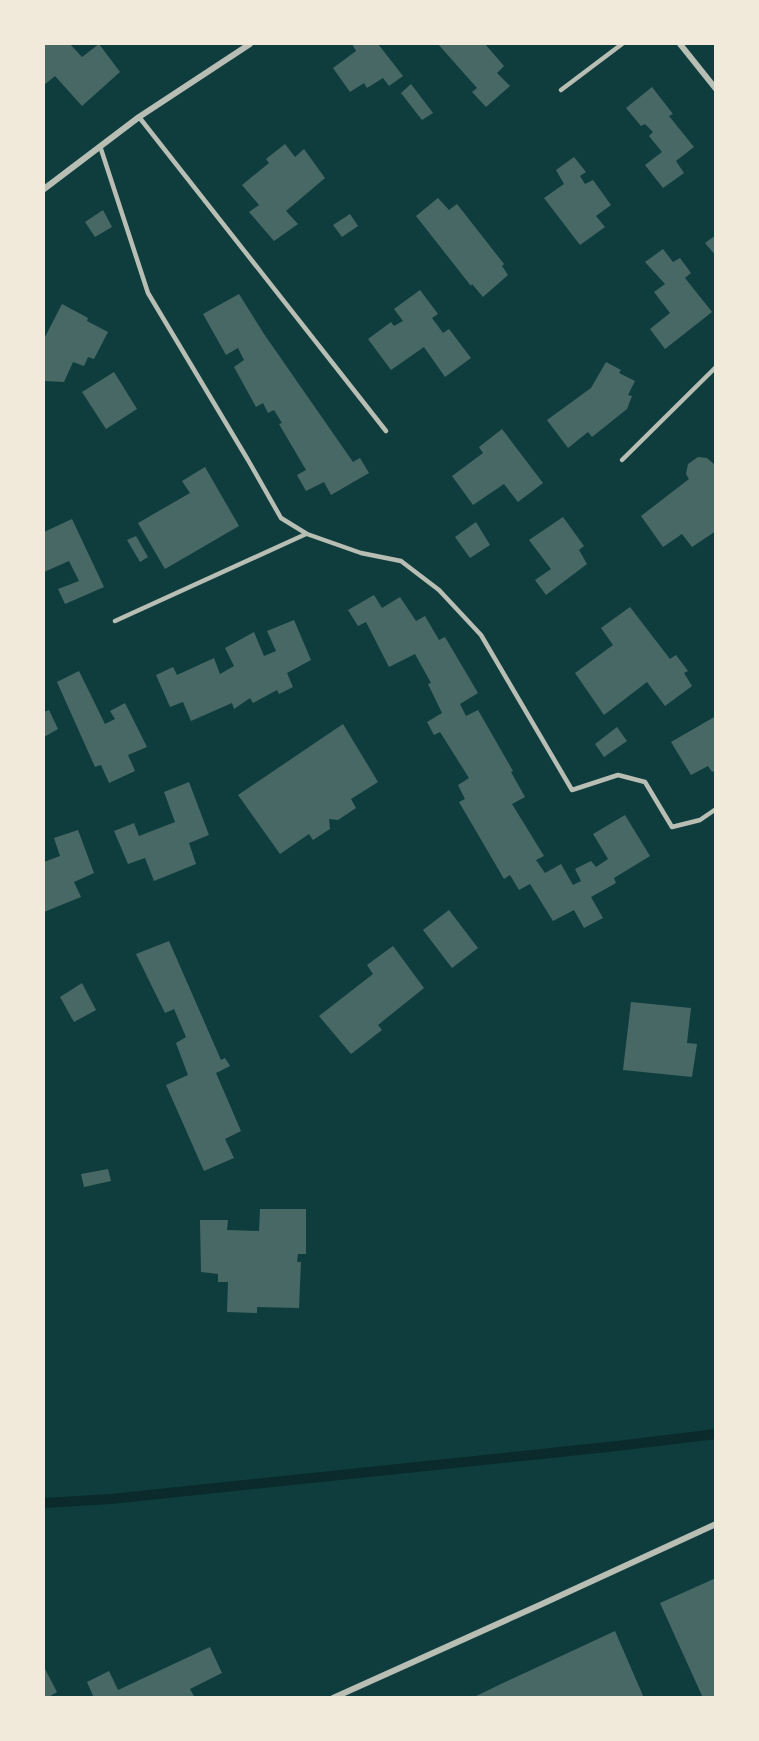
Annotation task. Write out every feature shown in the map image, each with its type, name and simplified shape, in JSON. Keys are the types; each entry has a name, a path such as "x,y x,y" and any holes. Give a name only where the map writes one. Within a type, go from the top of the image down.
{"street":[{"path":"44,189 139,117 250,44"},
{"path":"680,44 716,89"},
{"path":"333,1698 716,1524"}],"lane":[{"path":"561,90 622,44"},
{"path":"139,117 386,431"},
{"path":"100,146 148,293 281,518 307,534 361,553 401,561 439,590 481,635 572,790 618,774 645,782 672,827 700,820 716,809"},
{"path":"622,460 716,367"},
{"path":"115,621 307,534"}],"building":[{"path":"44,44 70,44 82,57 99,44 120,72 82,106 55,76 44,85"},
{"path":"352,44 378,44 403,76 389,86 383,78 367,88 364,83 350,92 333,68 356,51"},
{"path":"438,44 485,44 504,66 497,73 510,86 486,107 472,92 477,88"},
{"path":"411,84 433,113 422,120 401,93"},
{"path":"652,87 673,114 669,116 694,147 676,161 684,173 663,188 645,165 662,152 649,136 653,132 645,124 641,126 626,108"},
{"path":"285,144 295,157 304,149 325,178 286,211 298,224 274,241 249,212 259,205 242,185 269,163 266,159"},
{"path":"574,157 586,172 580,176 585,184 593,180 611,205 596,216 605,227 580,245 544,198 564,184 556,170"},
{"path":"438,198 449,210 457,204 504,264 502,266 508,275 483,297 472,284 471,286 416,216"},
{"path":"103,210 112,227 95,237 85,222"},
{"path":"350,214 358,226 342,237 333,225"},
{"path":"716,235 716,256 705,243"},
{"path":"663,249 673,262 680,258 691,273 685,278 712,312 665,349 650,329 670,313 654,292 665,284 645,262"},
{"path":"420,290 438,314 432,318 443,333 449,329 471,358 445,377 424,347 391,370 368,339 391,322 394,326 403,321 394,309"},
{"path":"239,294 353,462 360,458 369,473 331,495 324,482 306,491 297,475 306,470 279,424 282,423 274,410 268,413 263,403 256,407 234,367 244,360 238,348 226,355 203,314"},
{"path":"62,304 108,332 94,359 88,357 84,366 73,362 64,382 44,381 44,339"},
{"path":"606,362 621,370 619,373 635,381 628,395 632,396 627,409 592,437 588,432 568,448 547,420 591,388"},
{"path":"114,372 137,409 106,429 82,392"},
{"path":"502,429 543,483 518,502 504,484 473,505 452,476 483,453 479,447"},
{"path":"698,457 707,458 716,466 716,531 692,547 682,534 663,547 641,516 689,479 686,474 688,464"},
{"path":"205,467 239,526 165,569 138,523 190,493 182,481"},
{"path":"563,517 584,546 579,550 587,564 546,595 535,580 551,569 529,540"},
{"path":"72,519 104,587 65,604 58,589 79,581 69,561 44,572 44,532"},
{"path":"476,522 490,545 470,558 455,537"},
{"path":"136,536 148,557 140,562 127,540"},
{"path":"374,595 382,608 400,597 416,621 425,616 439,640 445,637 478,693 460,704 466,716 478,710 513,771 511,772 525,797 512,804 544,856 536,860 545,873 561,864 573,885 581,881 575,869 591,861 596,867 608,859 593,834 625,815 650,856 614,878 616,883 591,897 603,918 584,928 574,910 553,921 530,884 519,890 510,875 504,879 459,802 465,799 458,785 469,778 440,732 434,735 427,722 442,713 428,684 431,683 415,654 389,667 366,622 358,626 348,610"},
{"path":"630,607 670,659 676,655 688,671 684,673 692,686 665,706 647,682 604,715 575,673 613,645 601,628"},
{"path":"294,620 311,660 287,673 293,687 279,694 277,690 253,703 250,698 234,709 232,703 191,721 183,702 170,707 156,675 173,667 177,675 214,658 220,674 234,666 225,648 254,632 264,656 276,651 267,631"},
{"path":"79,671 105,724 115,719 110,711 125,703 147,747 128,755 135,771 109,783 101,765 95,767 57,682"},
{"path":"49,710 58,729 44,737 44,712"},
{"path":"716,716 716,770 712,772 708,766 691,775 671,742"},
{"path":"343,724 378,782 351,799 356,808 338,820 329,819 330,829 313,840 309,834 280,854 238,795"},
{"path":"617,727 627,741 604,757 595,744"},
{"path":"189,782 209,835 189,843 196,864 154,881 145,858 128,864 114,831 134,823 139,836 175,822 164,792"},
{"path":"78,830 94,873 74,882 81,897 44,912 44,862 60,856 54,838"},
{"path":"449,910 478,948 452,968 423,930"},
{"path":"169,941 221,1060 225,1058 230,1066 216,1073 241,1131 225,1139 234,1158 204,1171 166,1085 188,1075 176,1043 186,1037 174,1009 165,1013 136,954"},
{"path":"393,946 424,988 378,1025 382,1030 351,1054 319,1016 373,974 367,965"},
{"path":"82,983 96,1010 74,1022 60,997"},
{"path":"631,1002 691,1008 687,1043 697,1044 692,1077 623,1070"},
{"path":"108,1169 111,1181 84,1187 81,1174"},
{"path":"260,1209 306,1209 306,1254 298,1254 297,1262 301,1262 299,1308 257,1307 257,1313 227,1312 228,1282 218,1282 218,1274 201,1272 200,1220 228,1220 227,1230 259,1231"},
{"path":"716,1578 716,1698 703,1698 660,1603"},
{"path":"615,1631 644,1698 472,1698 501,1684"},
{"path":"210,1647 222,1673 190,1689 195,1698 94,1698 87,1682 109,1671 118,1690"},
{"path":"44,1667 57,1692 47,1698 44,1698"}],"waterway":[{"path":"44,1503 111,1499 716,1434"}]}
